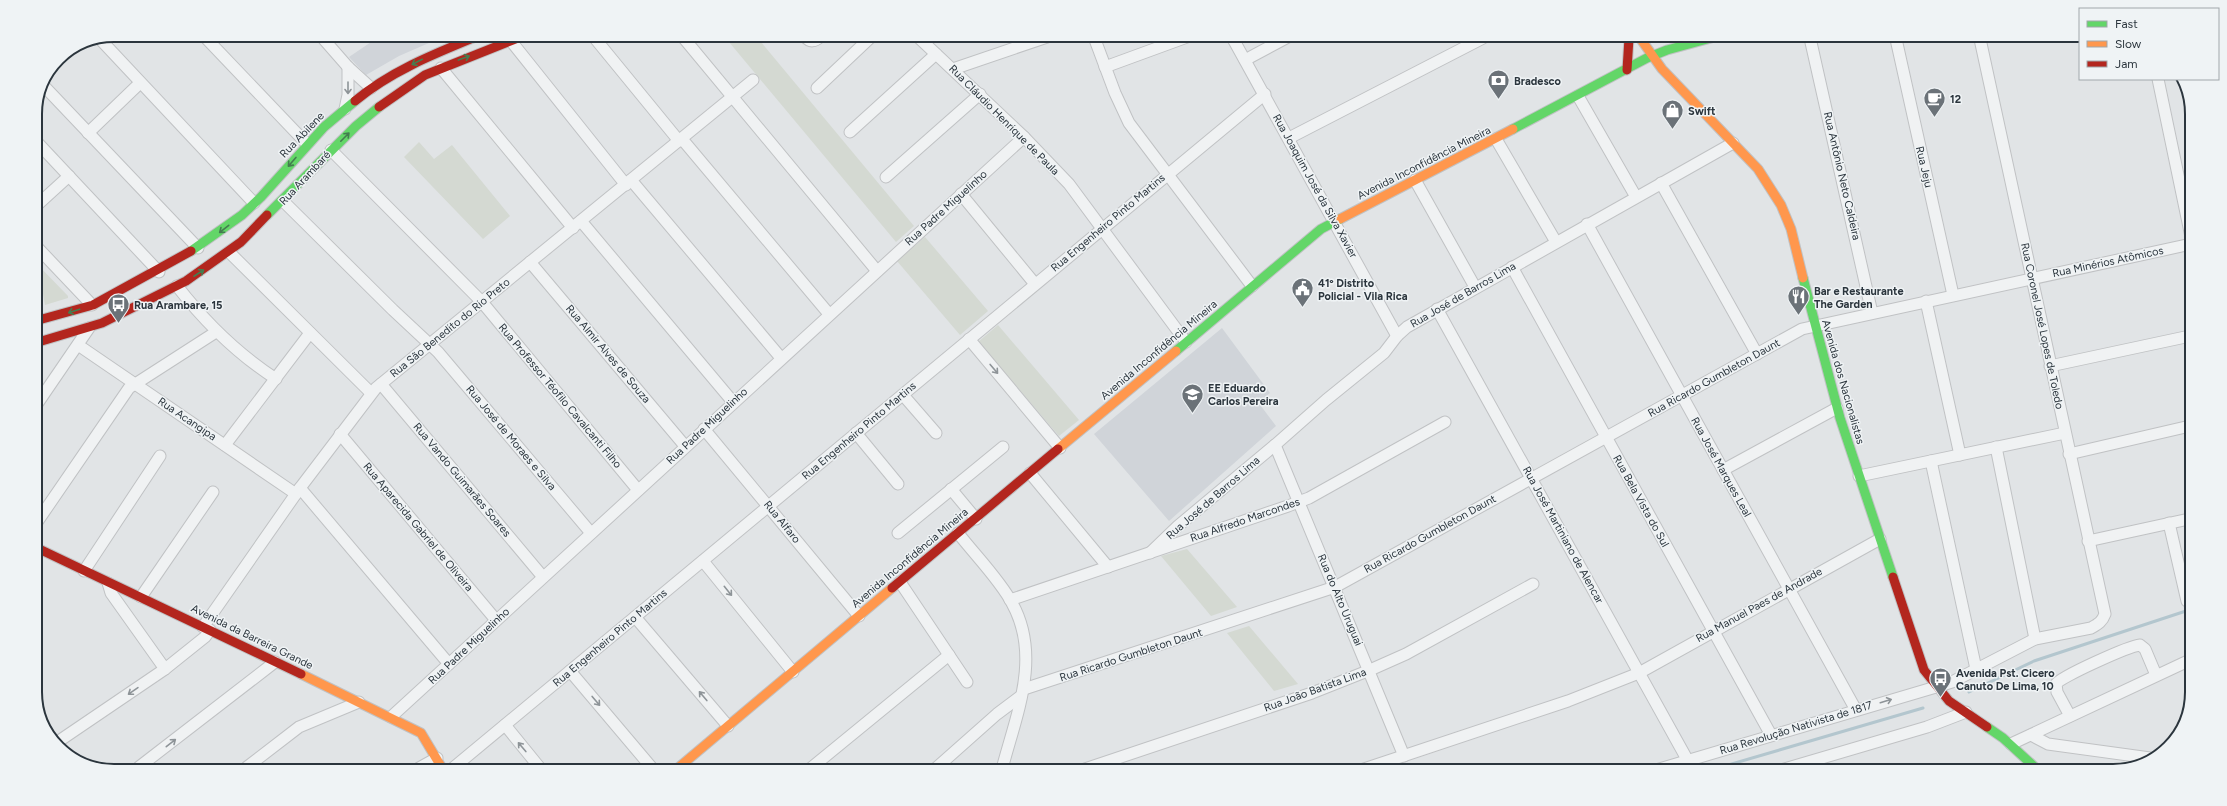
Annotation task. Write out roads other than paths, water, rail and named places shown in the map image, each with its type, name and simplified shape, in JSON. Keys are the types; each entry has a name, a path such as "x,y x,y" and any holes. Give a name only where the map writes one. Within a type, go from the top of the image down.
{"main road":[{"path":"371,88 417,61 463,42"},
{"name":"Rua Arambaré","path":"42,341 89,328 177,286 229,252 241,242 283,201 331,150 364,118 389,98 415,81 441,68 507,42"},
{"path":"1627,70 1629,42"},
{"name":"Avenida dos Nacionalistas","path":"1642,42 1650,55 1758,169 1781,205 1791,230 1814,326 1837,408 1924,670 1936,687 1949,701 2011,744 2029,764"},
{"name":"Avenida Inconfidência Mineira","path":"683,764 1321,229 1578,96 1627,70 1650,55 1669,48 1694,42"},
{"name":"Rua Abilene","path":"254,203 307,144 371,88"},
{"path":"42,319 92,305 159,272 198,248 254,203"},
{"name":"Avenida da Barreira Grande","path":"42,550 418,730 440,763"}],"street":[{"path":"210,42 307,144"},
{"path":"326,42 348,67 371,88"},
{"path":"511,42 628,183 781,358"},
{"path":"598,42 829,314"},
{"path":"687,42 877,271"},
{"path":"817,88 865,42"},
{"name":"Rua Cláudio Henrique de Paula","path":"923,42 980,94 1069,184 1186,342"},
{"path":"953,69 1032,42"},
{"path":"1096,42 1129,123 1252,286"},
{"path":"1105,67 1173,42"},
{"name":"Rua Joaquim José da Silva Xavier","path":"1235,42 1289,138 1333,223 1397,336"},
{"path":"1245,60 1279,42"},
{"path":"1289,138 1475,42"},
{"name":"Rua Antônio Neto Caldeira","path":"1811,42 1872,313"},
{"name":"Rua Jeju","path":"1897,42 1953,295"},
{"name":"Rua Coronel José Lopes de Toledo","path":"1981,42 2105,614"},
{"path":"103,43 254,203"},
{"path":"850,132 936,54"},
{"path":"346,109 348,95 348,67"},
{"path":"441,68 733,402"},
{"name":"Rua São Benedito do Rio Preto","path":"60,740 165,668 205,637 206,628 298,491 371,393 752,80"},
{"path":"2158,80 2185,208"},
{"path":"88,133 140,83"},
{"path":"46,89 198,248"},
{"path":"886,177 980,94"},
{"name":"Rua Engenheiro Pinto Martins","path":"458,764 1102,227 1265,94"},
{"path":"1578,96 1636,197"},
{"name":"Rua Padre Miguelinho","path":"391,717 829,314 1024,137"},
{"path":"1496,139 1556,242"},
{"name":"Rua José de Barros Lima","path":"1150,553 1178,526 1275,445 1326,400 1384,353 1397,336 1437,309 1734,142"},
{"path":"42,147 159,272"},
{"name":"Rua Professor Téofilo Cavalcanti Filho","path":"331,150 482,302 638,490"},
{"path":"42,201 69,176"},
{"path":"1415,180 1476,287"},
{"path":"1661,183 1756,354"},
{"path":"961,194 1035,284"},
{"name":"Rua José de Moraes e Silva","path":"283,201 393,310 430,344 591,533"},
{"name":"Rua José Marques Leal","path":"1587,224 1856,710"},
{"name":"Rua Minérios Atômicos","path":"1814,326 2185,245"},
{"path":"42,252 92,305"},
{"path":"229,252 371,393"},
{"name":"Rua Almir Alves de Souza","path":"530,262 685,446"},
{"name":"Rua Bela Vista do Sul","path":"1512,267 1771,735"},
{"path":"177,286 216,332 250,362 276,378"},
{"path":"1926,301 1960,455"},
{"name":"Rua José Martiniano de Alencar","path":"1437,309 1688,761"},
{"name":"Rua Ricardo Gumbleton Daunt","path":"941,764 1022,693 1335,587 1756,354 1802,329 1814,326"},
{"path":"42,397 89,328"},
{"path":"42,515 125,392 216,332"},
{"path":"225,445 310,333"},
{"path":"2050,366 2185,337"},
{"path":"969,339 1060,448"},
{"name":"Rua Acangipa","path":"78,345 225,445 298,491 449,664"},
{"name":"Rua Vando Guimarães Soares","path":"381,384 543,577"},
{"path":"902,395 936,433"},
{"path":"1723,470 1837,408"},
{"name":"Rua Alfredo Marcondes","path":"1010,600 1299,502 1445,422"},
{"path":"2069,454 2185,427"},
{"name":"Rua Alfaro","path":"704,429 859,616"},
{"path":"856,433 898,484"},
{"path":"1859,476 2065,433"},
{"name":"Rua Aparecida Gabriel de Oliveira","path":"340,434 496,620"},
{"name":"Rua do Alto Uruguai","path":"1275,445 1370,670 1404,756"},
{"path":"898,533 1003,447"},
{"path":"1996,447 2035,640"},
{"path":"84,571 160,456"},
{"path":"1931,461 1976,669"},
{"path":"1030,473 1108,567"},
{"path":"951,489 976,519"},
{"path":"141,597 213,492"},
{"path":"2088,541 2185,520"},
{"path":"2169,523 2185,592"},
{"path":"958,534 1010,600 1021,621 1026,646 1028,662 1022,693 1003,764"},
{"name":"Rua Manuel Paes de Andrade","path":"1381,764 1568,701 1639,672 1880,539"},
{"path":"703,561 793,672"},
{"path":"900,582 967,682"},
{"path":"108,583 110,593 165,668"},
{"name":"Rua João Batista Lima","path":"1100,764 1312,693 1370,670 1418,647 1533,584"},
{"name":"Rua Revolução Nativista de 1817","path":"1677,764 1936,687 2035,640 2091,628 2098,624 2105,614"},
{"path":"636,616 728,726"},
{"path":"2070,716 2058,692 2056,684 2059,680 2083,668 2140,645 2145,649 2156,676"},
{"path":"816,764 949,655"},
{"path":"144,764 275,662"},
{"path":"2011,744 2185,662"},
{"path":"570,671 649,764"},
{"path":"251,764 299,727 359,702"},
{"path":"1801,764 1927,727 1966,712"},
{"path":"505,725 537,764"},
{"path":"2031,735 2048,744 2144,757"}],"waterway":[{"path":"1969,692 2034,661 2185,611"},
{"path":"1732,764 1923,708"}],"place":[{"name":"Bradesco","path":"1499,100"},
{"name":"12","path":"1935,118"},
{"name":"Swift","path":"1673,130"},
{"name":"41º Distrito Policial - Vila Rica","path":"1303,308"},
{"name":"Bar e Restaurante The Garden","path":"1798,316"},
{"name":"Rua Arambare, 15","path":"119,324"},
{"name":"EE Eduardo Carlos Pereira","path":"1193,414"},
{"name":"Avenida Pst. Cicero Canuto De Lima, 10","path":"1941,698"}]}
